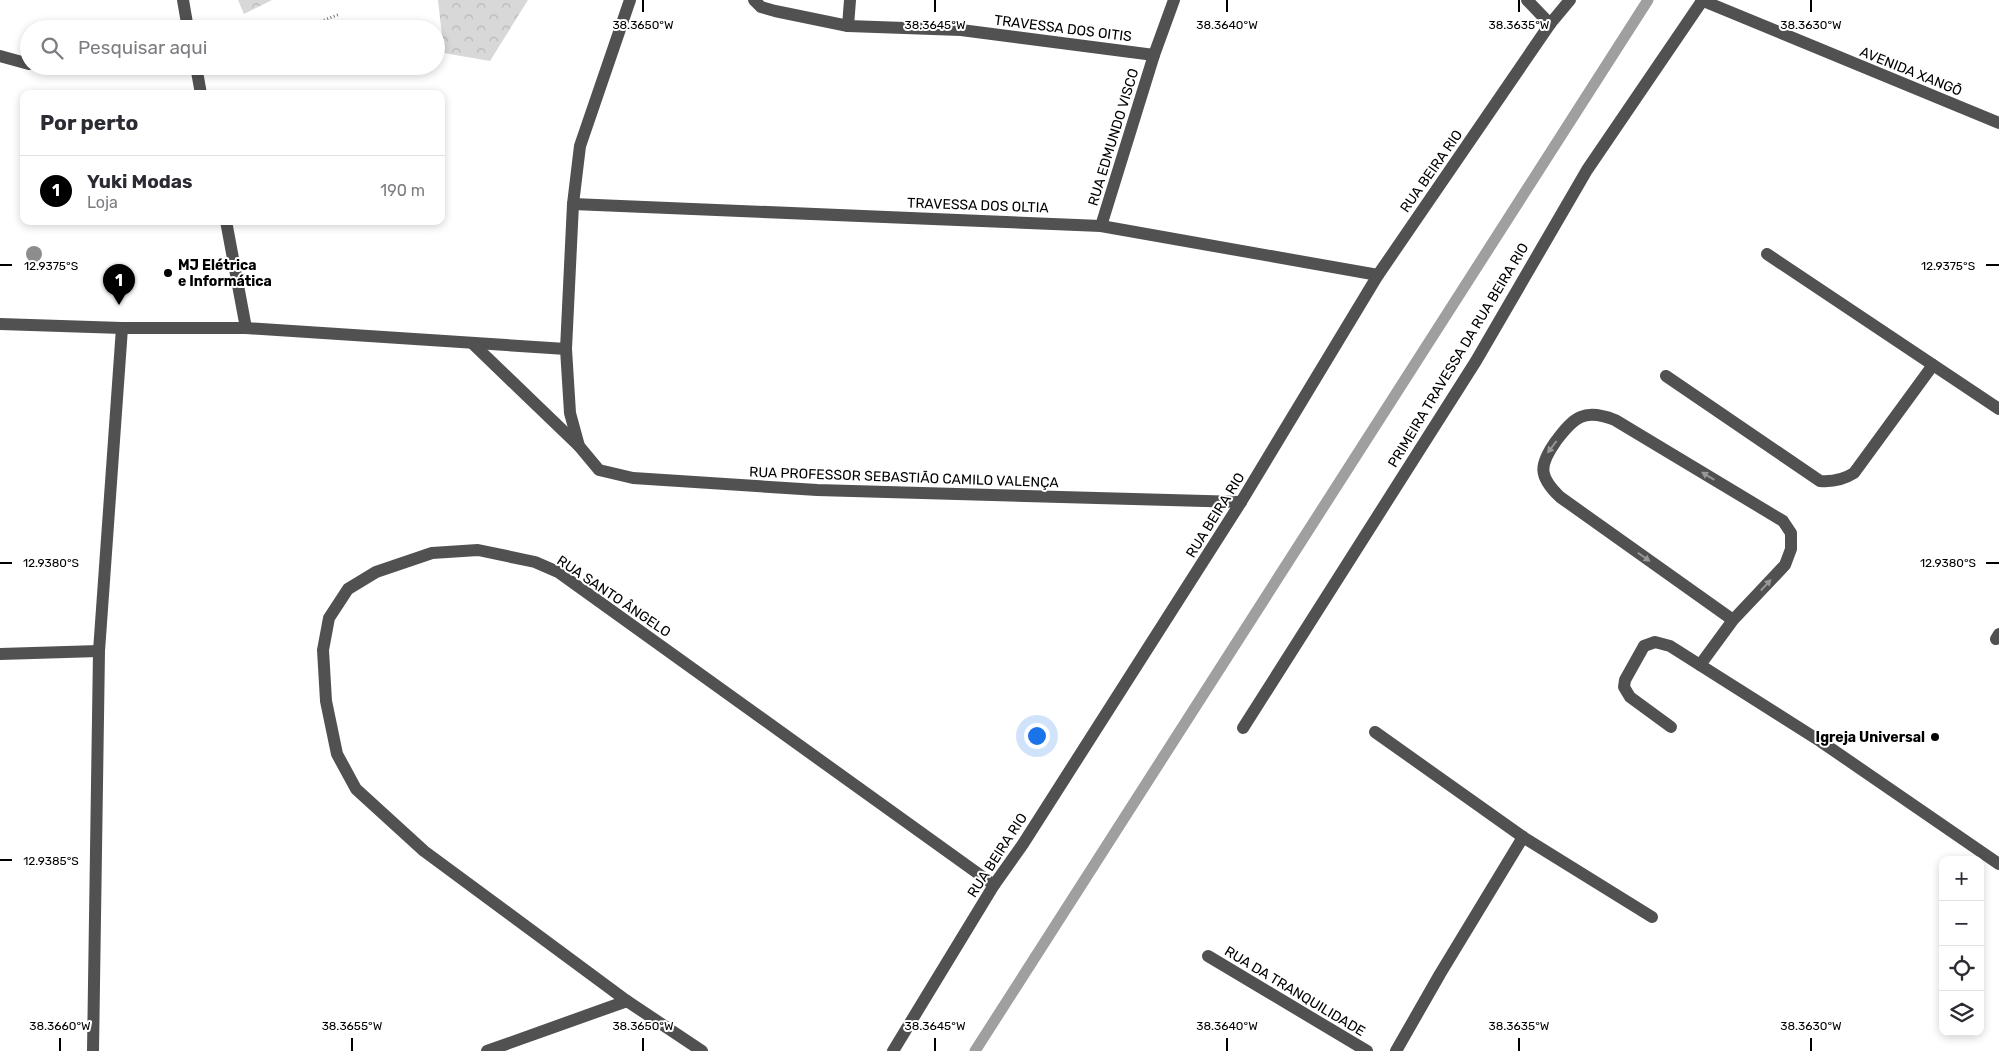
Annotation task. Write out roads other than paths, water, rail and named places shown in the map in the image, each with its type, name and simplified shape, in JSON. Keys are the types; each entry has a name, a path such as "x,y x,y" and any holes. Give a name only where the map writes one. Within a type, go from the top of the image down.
{"street":[{"path":"183,0 186,20"},
{"name":"RUA PROFESSOR SEBASTIÃO CAMILO VALENÇA","path":"578,446 570,413 566,349 573,204 580,146 630,0"},
{"name":"TRAVESSA DOS OITIS","path":"754,0 761,7 775,11 848,26 961,30 1154,55"},
{"path":"848,26 850,0"},
{"name":"RUA EDMUNDO VISCO","path":"1102,226 1154,55 1174,0"},
{"path":"1527,0 1550,24"},
{"name":"RUA BEIRA RIO","path":"893,1051 994,885 1023,844 1241,502 1378,275 1550,24 1570,0"},
{"name":"AVENIDA XANGÕ","path":"1702,0 1999,124"},
{"name":"PRIMEIRA TRAVESSA DA RUA BEIRA RIO","path":"1243,728 1476,361 1587,170 1702,0"},
{"path":"0,56 20,62"},
{"path":"197,75 200,90"},
{"name":"TRAVESSA DOS OLTIA","path":"573,204 1102,226 1378,275"},
{"path":"227,225 246,328"},
{"path":"1767,254 1999,408"},
{"path":"0,324 122,328 246,328 566,349"},
{"path":"93,1051 99,651 122,328"},
{"name":"RUA PROFESSOR SEBASTIÃO CAMILO VALENÇA","path":"472,343 578,446 599,470 633,478 817,490 1241,502"},
{"path":"1666,376 1820,482 1831,482 1844,479 1854,472 1933,365"},
{"path":"1700,665 1733,620 1785,565 1791,549 1791,533 1783,521 1614,420 1602,415 1587,415 1571,421 1544,458 1543,471 1547,485 1560,497 1733,620"},
{"name":"RUA SANTO ÂNGELO","path":"702,1051 627,1001 424,851 356,789 337,754 326,701 323,650 329,618 348,589 376,572 432,554 478,550 535,562 550,569 994,885"},
{"path":"1670,727 1630,697 1624,687 1625,680 1644,646 1655,642 1670,646 1820,742 1999,864"},
{"path":"0,654 99,651"},
{"path":"1375,732 1524,837 1652,917"},
{"path":"1396,1051 1440,974 1524,837"},
{"name":"RUA DA TRANQUILIDADE","path":"1208,956 1367,1051"},
{"path":"487,1051 627,1001"}],"waterway":[{"path":"975,1051 1648,0"}],"place":[{"name":"MJ Elétrica e Informática","path":"168,273"},
{"name":"Yuki Modas","path":"119,305"},
{"name":"Igreja Universal","path":"1935,737"}]}
